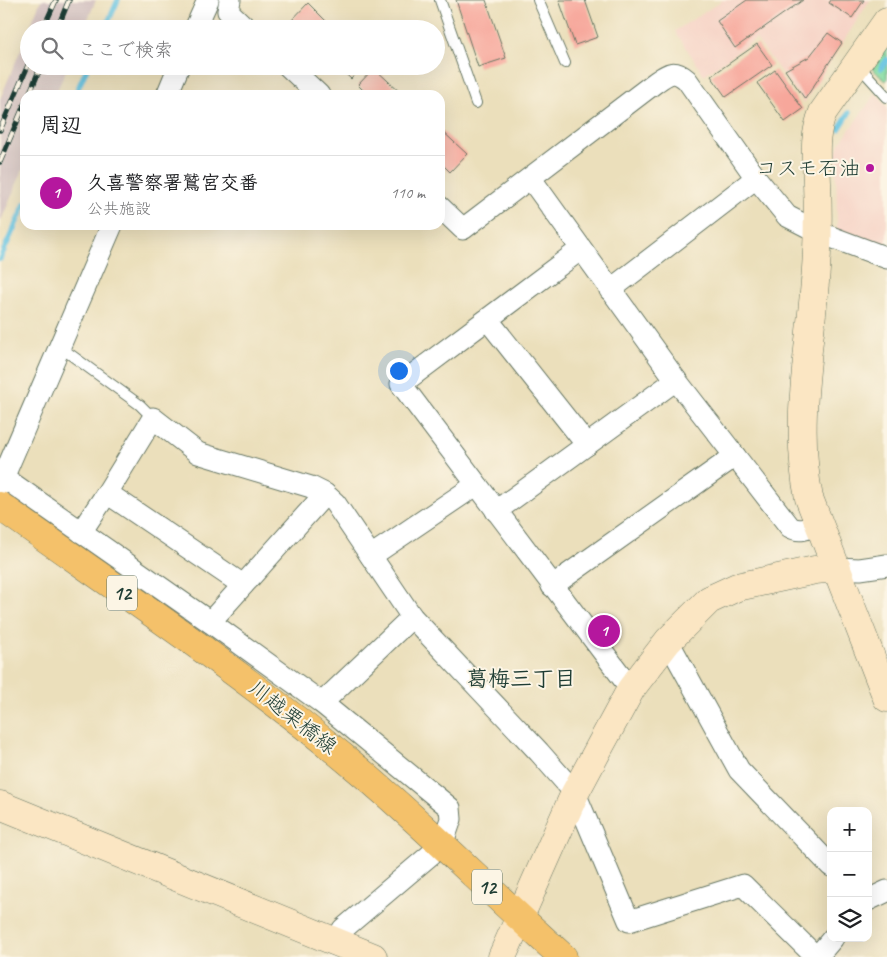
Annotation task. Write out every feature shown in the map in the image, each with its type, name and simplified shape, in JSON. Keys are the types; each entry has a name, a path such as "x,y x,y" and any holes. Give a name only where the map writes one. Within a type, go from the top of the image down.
{"main road":[{"name":"川越栗橋線","path":"0,506 245,679 349,762 563,957"}],"street":[{"path":"199,20 208,0"},
{"path":"230,0 228,11 238,20"},
{"path":"887,21 823,112 817,127 815,145 818,232 816,281 802,422 804,476 809,498 838,568 855,618 887,698"},
{"path":"445,212 463,229 656,82 666,75 674,73 681,75 687,80 756,178 786,216 818,232 887,258"},
{"path":"169,90 175,75"},
{"path":"298,75 314,90"},
{"path":"610,290 756,178"},
{"path":"531,179 676,380 790,527 796,530 804,530 819,524"},
{"path":"110,230 2,481 81,532 322,703 450,808 451,819 442,845 343,929 336,941"},
{"path":"581,249 401,384 631,689"},
{"path":"488,320 588,445"},
{"path":"496,511 676,380"},
{"path":"81,532 153,418 198,453 312,487 325,494 335,503 412,617 575,793 629,921 744,885 817,957 830,942"},
{"path":"552,586 736,456"},
{"path":"371,556 476,484"},
{"path":"107,493 244,586"},
{"path":"210,622 325,494"},
{"path":"502,957 575,793 631,689 668,642 709,600 737,587 815,570 860,569 887,565"},
{"path":"322,703 412,617"},
{"path":"668,642 739,770 827,862"},
{"path":"0,805 373,957"},
{"path":"872,898 887,891"}],"lane":[{"path":"440,0 476,103"},
{"path":"538,0 565,63"},
{"path":"857,64 887,97"},
{"path":"60,347 140,405 153,418"}],"shaded area":[{"path":"41,0 96,0 88,20 33,20"},
{"path":"723,0 870,0 804,103 756,39 704,75 675,31"},
{"path":"20,51 20,75 64,75 57,90 20,90 20,177 0,223 0,99"},
{"path":"876,93 887,108 887,248 837,230 836,153 842,140"}],"green space":[{"path":"887,41 887,79 886,81 869,66"}],"building":[{"path":"456,0 486,0 506,58 478,67"},
{"path":"559,0 585,0 598,37 575,45"},
{"path":"747,0 803,0 735,48 717,21"},
{"path":"831,0 864,0 852,18 829,3"},
{"path":"308,3 325,20 292,20"},
{"path":"828,33 842,43 805,99 785,70 809,57"},
{"path":"757,44 772,65 726,97 711,76"},
{"path":"775,70 803,109 785,122 757,83"},
{"path":"347,75 355,75 351,79"},
{"path":"367,75 382,75 398,90 363,90 358,85"},
{"path":"445,134 467,154 450,172 445,167"}],"waterway":[{"path":"109,20 118,0"},
{"path":"881,68 887,60"},
{"path":"77,90 84,75"},
{"path":"839,129 849,113"},
{"path":"0,259 20,215"}],"railway":[{"path":"47,20 56,0"},
{"path":"61,20 69,0"},
{"path":"0,130 24,75"},
{"path":"31,90 37,75"},
{"path":"0,162 20,115"}],"place":[{"name":"コスモ石油","path":"870,168"},
{"name":"久喜警察署鷲宮交番","path":"604,631"}],"district":[{"name":"葛梅三丁目","path":"521,679"}]}
